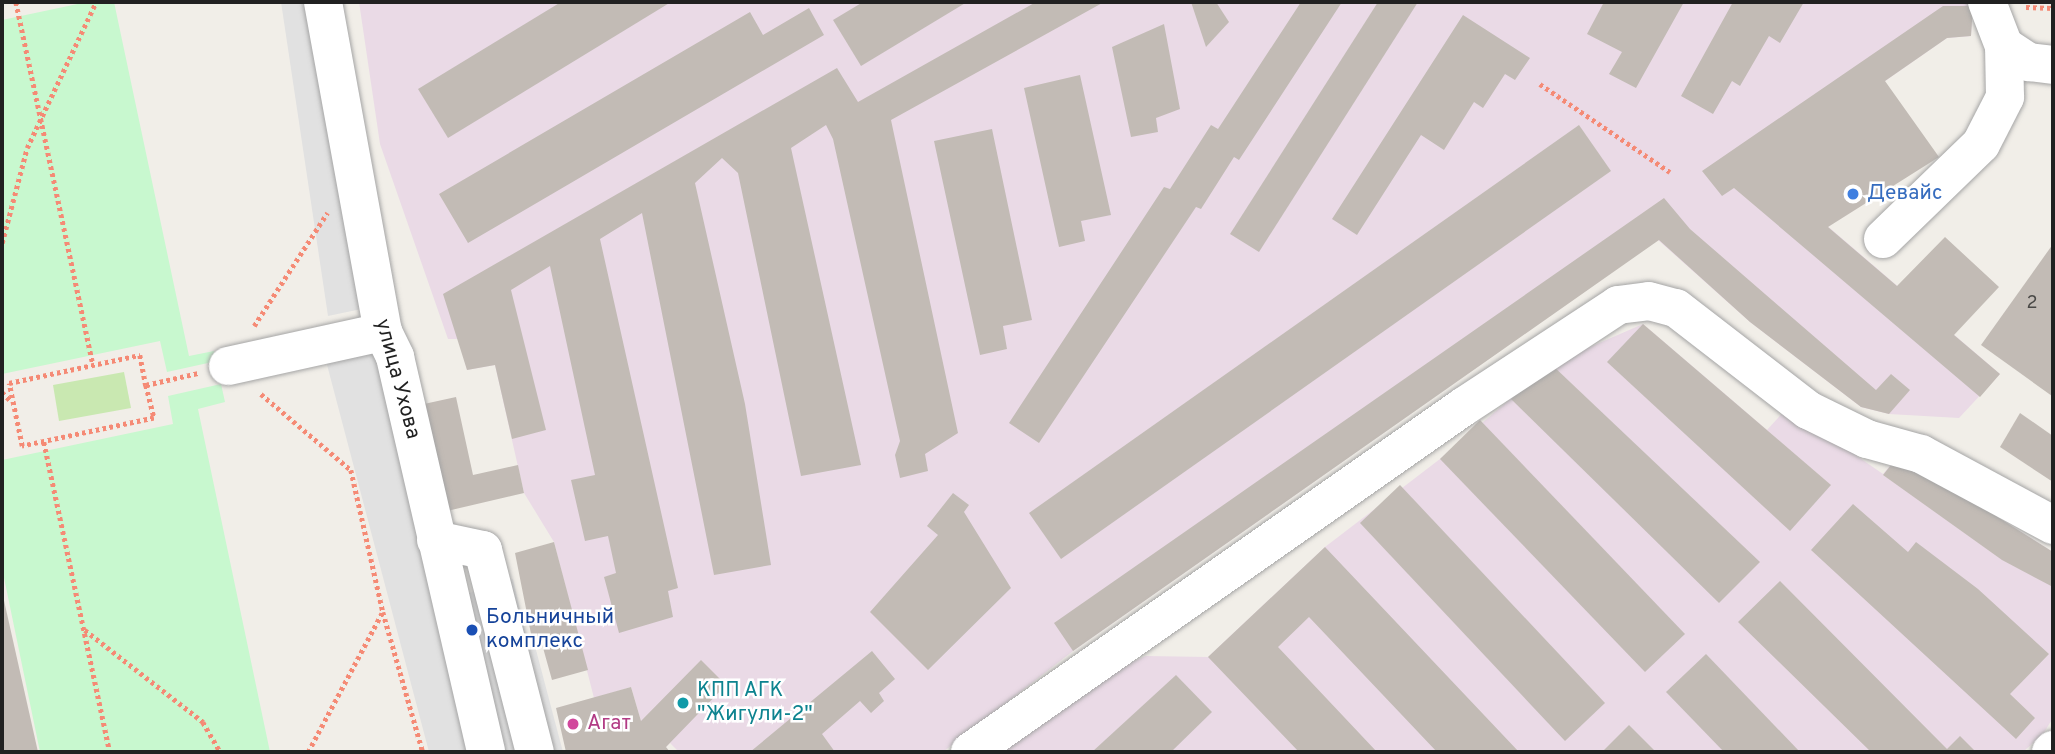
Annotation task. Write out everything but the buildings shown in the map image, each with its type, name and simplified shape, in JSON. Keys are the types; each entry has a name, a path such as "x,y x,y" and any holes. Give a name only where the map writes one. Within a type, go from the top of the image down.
{"street":[{"name":"улица Ухова","path":"323,2 383,332 395,357 486,752"},
{"path":"1883,239 1981,144 2006,97 2004,46 1987,4"},
{"path":"2004,46 2029,62 2053,65"},
{"path":"970,752 1462,407 1618,305 1649,301 1676,308 1808,410 1867,439 1921,454 2053,525"},
{"path":"228,366 383,332"},
{"path":"436,540 444,538 483,550 536,752"}],"path":[{"path":"16,2 93,365"},
{"path":"2,243 27,148 96,2"},
{"path":"1540,84 1670,172"},
{"path":"146,385 228,366 354,171"},
{"path":"140,355 146,385 154,418 22,446 9,383 140,355"},
{"path":"228,366 351,470 383,612 423,752"},
{"path":"2,392 13,403"},
{"path":"44,442 110,752"},
{"path":"308,752 383,612"},
{"path":"84,629 203,722 220,752"}],"shaded area":[{"path":"281,2 318,2 371,307 328,316"},
{"path":"359,2 1973,2 1971,36 1947,38 1760,168 2000,374 1959,418 1889,414 1861,407 1750,322 1658,240 1073,651 943,752 679,752 670,743 666,747 641,721 631,687 594,698 554,542 524,493 495,365 467,370 459,339 448,339 380,144"},
{"path":"1643,324 1767,430 1787,408 1883,474 1899,455 2053,552 2053,718 2043,734 2023,752 996,752 1097,677 1146,656 1208,657 1325,547 1440,459 1551,364"},
{"path":"380,350 470,752 429,752 326,361"},
{"path":"513,579 528,644 535,646 563,752 498,752 463,595"}],"green space":[{"path":"87,2 114,2 189,356 214,351 217,361 167,372 160,341 2,374 2,20"},
{"path":"124,372 131,408 59,421 53,385"},
{"path":"221,384 225,402 198,409 270,752 40,752 2,568 2,460 173,424 168,396"}],"place":[{"name":"Девайс","path":"1853,194"},
{"name":"Больничный комплекс","path":"472,630"},
{"name":"КПП АГК \"Жигули-2\"","path":"683,703"},
{"name":"Агат","path":"573,724"}]}
